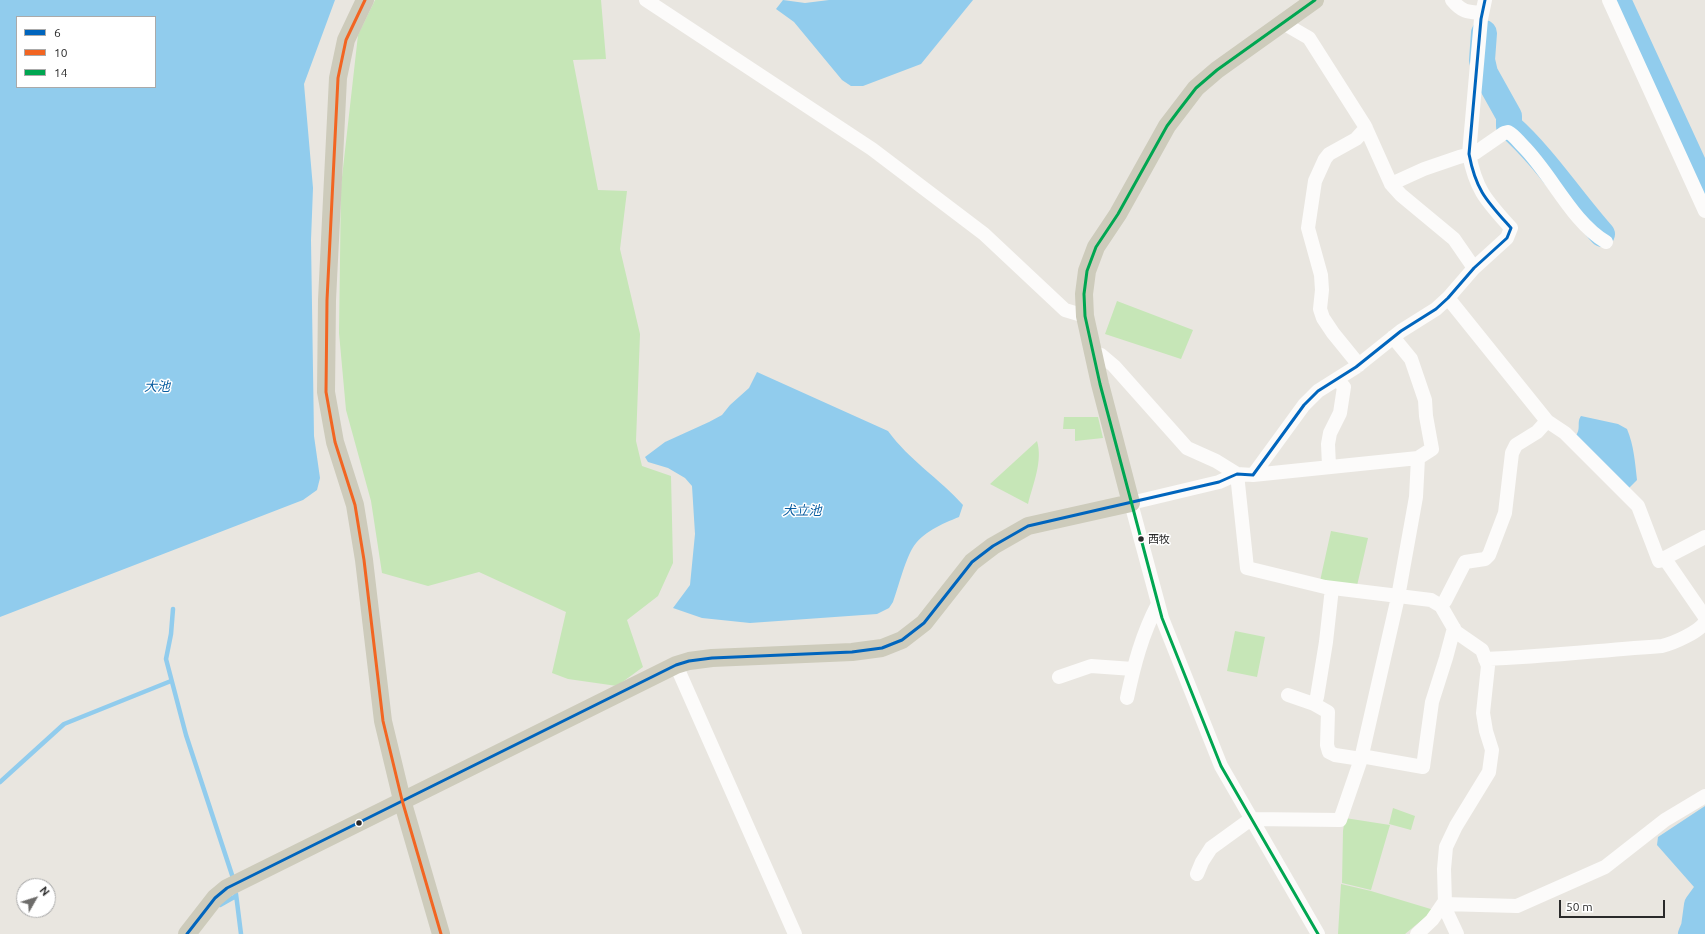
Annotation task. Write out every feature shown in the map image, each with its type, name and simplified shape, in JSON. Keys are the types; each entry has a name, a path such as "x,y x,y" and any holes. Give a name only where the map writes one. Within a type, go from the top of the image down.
{"main road":[{"path":"365,0 346,40 338,78 327,300 326,392 335,442 355,505 364,560 383,721 402,800 441,934"},
{"path":"187,934 215,898 227,888 676,665 689,661 712,658 852,652 882,648 902,640 924,623 972,562 993,546 1028,526 1131,503 1107,412 1085,316 1084,294 1087,271 1096,247 1118,214 1167,126 1196,88 1217,70 1315,0"}],"street":[{"path":"646,0 872,149 984,234 1065,310 1085,316"},
{"path":"1253,475 1304,404 1318,391 1359,365 1393,337 1436,309 1448,298 1474,268 1507,238 1511,228 1487,201 1480,190 1472,172 1469,155 1483,6 1468,12 1458,8 1452,0"},
{"path":"1609,0 1705,211"},
{"path":"1283,23 1309,38 1366,128 1391,184 1401,195 1454,239 1474,268"},
{"path":"1359,365 1333,334 1323,318 1320,309 1322,290 1321,275 1308,228 1315,181 1325,159 1329,154 1356,139 1366,128"},
{"path":"1391,184 1424,169 1475,153 1504,133 1508,132 1511,133 1534,157 1578,216 1598,238 1606,242"},
{"path":"1448,298 1547,421 1566,433 1638,506 1659,561 1705,537"},
{"path":"1318,934 1221,766 1164,623 1131,503 1219,482 1237,474 1253,475 1418,458 1432,449 1426,416 1425,400 1411,359 1393,337"},
{"path":"1093,352 1101,355 1114,366 1187,448 1216,461 1237,474"},
{"path":"1329,466 1329,439 1340,413 1344,386 1336,379"},
{"path":"1441,606 1466,562 1486,558 1489,555 1505,513 1512,453 1516,445 1537,432 1547,421"},
{"path":"1197,874 1202,862 1211,848 1251,819 1340,820 1361,758 1398,597 1416,497 1418,458"},
{"path":"1237,474 1247,568 1332,588 1431,600 1441,606 1456,632 1482,650 1488,666 1483,713 1486,731 1492,750 1489,772 1456,826 1446,847 1444,869 1445,903 1442,904 1432,920 1417,934"},
{"path":"1665,559 1705,617"},
{"path":"1314,704 1317,697 1326,642 1332,588"},
{"path":"1127,698 1141,640 1158,604"},
{"path":"1485,659 1533,657 1575,652 1662,646 1670,644 1702,627 1705,622"},
{"path":"1288,695 1314,704 1328,712 1327,745 1329,752 1335,755 1423,767 1432,702 1454,628"},
{"path":"676,665 795,934"},
{"path":"1059,677 1091,666 1133,669"},
{"path":"1442,904 1517,906 1605,867 1665,820 1705,796"},
{"path":"1442,904 1457,934"}],"green space":[{"path":"375,0 601,0 606,59 573,60 598,190 627,191 620,249 640,334 636,441 642,466 671,476 673,563 658,596 627,620 643,667 617,686 568,679 552,673 566,612 479,572 428,586 382,573 371,501 346,410 339,333 341,186 358,35"},
{"path":"1117,301 1193,330 1181,359 1105,334"},
{"path":"1064,417 1098,417 1103,438 1075,441 1075,429 1063,429"},
{"path":"1037,441 1039,449 1038,464 1035,481 1028,504 990,484"},
{"path":"1331,531 1368,538 1356,590 1320,581"},
{"path":"1235,631 1265,637 1257,677 1227,671"},
{"path":"1393,808 1415,816 1411,830 1389,824"},
{"path":"1345,818 1390,825 1371,890 1342,883 1343,831"},
{"path":"1341,884 1371,891 1434,910 1405,934 1338,934"}],"water":[{"name":"大池","path":"0,0 335,0 304,84 313,188 311,240 314,436 320,478 317,490 303,500 0,617"},
{"path":"783,0 805,3 829,0 973,0 921,64 863,86 851,86 842,80 794,22 776,9"},
{"name":"犬立池","path":"757,372 888,431 905,451 963,505 959,517 933,529 916,543 909,554 893,602 889,608 877,614 750,623 702,618 673,608 690,585 695,534 692,486 685,478 668,468 648,462 645,457 665,442 722,415 730,405 749,388"},
{"path":"1581,416 1618,424 1627,429 1633,448 1637,480 1626,491 1575,437 1578,431"},
{"path":"1705,806 1705,895 1694,887 1657,845 1658,837"}],"waterway":[{"path":"1618,0 1705,189"},
{"path":"1484,33 1482,60 1485,73 1509,116 1509,126 1534,151 1602,234"},
{"path":"173,609 171,634 166,659 186,735 234,881"},
{"path":"0,782 64,724 171,681"},
{"path":"236,894 241,934"},
{"path":"1691,934 1694,927 1697,905 1705,894"},
{"path":"220,905 236,896"}],"transit line":[{"name":"10","path":"365,0 346,40 338,78 327,300 326,392 335,442 355,505 364,560 383,721 402,800 441,934"},
{"name":"14","path":"1315,0 1217,70 1196,88 1167,126 1118,214 1096,247 1087,271 1084,294 1085,316 1100,384 1162,618 1221,766 1318,934"},
{"name":"6","path":"187,934 215,898 227,888 676,665 689,661 712,658 852,652 882,648 902,640 924,623 972,562 993,546 1028,526 1219,482 1237,474 1253,475 1304,405 1318,391 1356,367 1401,331 1436,309 1448,298 1474,268 1507,238 1511,228 1495,210 1479,187 1469,154 1481,19 1485,0"}],"place":[{"name":"西牧","path":"1141,539"}]}
